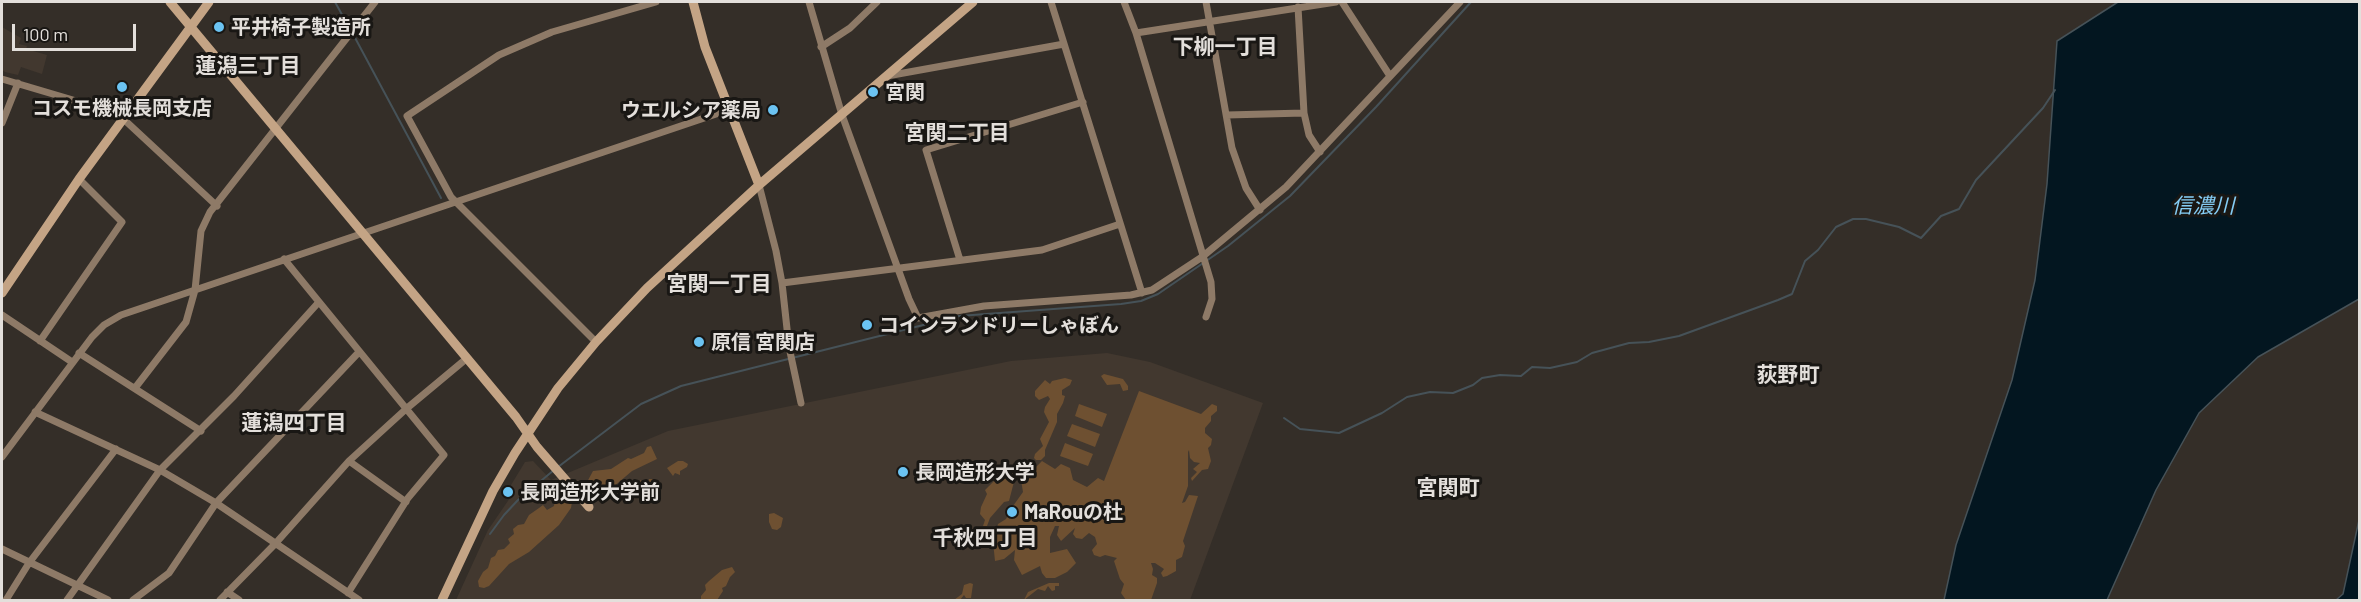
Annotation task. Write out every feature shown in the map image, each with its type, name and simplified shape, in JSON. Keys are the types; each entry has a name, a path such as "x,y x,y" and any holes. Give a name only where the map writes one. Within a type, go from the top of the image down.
{"street":[{"path":"170,2 277,128 589,507"},
{"path":"2,293 79,179 209,2"},
{"path":"135,388 186,322 195,290 201,231 205,221 375,2"},
{"path":"596,342 455,202 407,116 499,56 552,32 656,2"},
{"path":"693,2 705,47 759,185 776,251 790,356 801,403"},
{"path":"808,2 843,115 909,299 918,318 984,306 1142,293 1152,290 1202,257 1286,187 1460,2"},
{"path":"821,47 850,28 877,2"},
{"path":"442,600 504,472 558,388 596,342 647,288 759,185 973,2"},
{"path":"1051,2 1142,293"},
{"path":"1124,2 1136,33 1213,293 1206,317"},
{"path":"1206,2 1235,160 1246,188 1260,210"},
{"path":"1136,33 1336,2"},
{"path":"1342,2 1390,76"},
{"path":"1298,7 1305,113 1309,135 1320,152"},
{"path":"887,76 1064,44"},
{"path":"2,79 124,117 217,206"},
{"path":"2,123 18,83"},
{"path":"960,260 926,150 1083,102"},
{"path":"2,457 79,353 98,331 121,315 728,110"},
{"path":"1227,115 1305,113"},
{"path":"40,341 122,222 79,179"},
{"path":"782,283 1042,250 1120,224"},
{"path":"284,260 444,455 406,502 348,593"},
{"path":"67,600 160,470 201,431 318,303"},
{"path":"2,315 72,362"},
{"path":"133,600 169,573 216,503 359,352"},
{"path":"79,353 201,431"},
{"path":"220,600 275,544 349,461 466,359"},
{"path":"35,412 160,470 216,503 359,600"},
{"path":"6,600 29,563 116,449"},
{"path":"349,461 406,502"},
{"path":"448,600 486,507"},
{"path":"2,549 108,600"},
{"path":"227,592 239,600"}],"shaded area":[{"path":"2,27 21,38 19,44 27,46 26,49 47,55 42,74 21,67 18,75 2,70"},
{"name":"長岡造形大学","path":"1107,353 1150,362 1263,403 1190,600 456,600 488,530 512,495 511,485 525,462 533,461 551,480 668,431 1011,361"},
{"path":"1104,374 1123,379 1128,390 1123,391 1120,384 1107,385 1101,376"},
{"path":"1065,378 1072,380 1070,385 1062,390 1062,395 1065,396 1045,450 1045,456 1041,460 1036,460 1035,454 1043,446 1040,439 1049,422 1044,412 1050,399 1048,396 1039,400 1035,396 1035,391 1045,380 1050,384 1052,381"},
{"path":"1139,391 1201,414 1212,404 1217,406 1217,411 1211,416 1211,421 1205,428 1205,433 1212,439 1208,448 1211,461 1208,469 1202,470 1192,481 1191,478 1197,472 1193,469 1200,463 1194,462 1190,458 1189,450 1188,452 1188,486 1182,503 1189,495 1198,496 1183,541 1185,546 1182,557 1176,560 1176,571 1163,577 1161,573 1164,569 1151,563 1152,575 1157,578 1157,583 1151,600 1126,600 1121,593 1124,584 1114,561 1117,558 1094,555 1092,550 1097,544 1095,537 1089,533 1082,539 1076,538 1073,534 1075,528 1061,541 1057,535 1059,526 1055,526 1050,537 1050,553 1067,549 1076,563 1067,572 1055,578 1046,578 1040,566 1022,575 1014,560 1015,550 1004,559 995,561 993,542 998,524 1006,519 1023,492 1021,480 1029,478 1042,461 1055,469 1061,464 1070,468 1073,480 1087,487 1098,478 1104,481"},
{"path":"1079,404 1107,414 1102,427 1075,416"},
{"path":"1072,424 1100,434 1095,447 1067,436"},
{"path":"1065,443 1093,454 1088,466 1060,456"},
{"path":"651,446 657,459 632,471 612,488 598,491 586,484 593,471 611,469 628,458 631,459 644,453 647,447"},
{"path":"678,461 688,464 680,471 680,475 675,473 673,476 667,468"},
{"path":"1008,473 1015,478 1009,501 1004,502 990,518 987,526 983,526 985,520 980,514 987,494 985,490 997,481 998,476"},
{"path":"649,479 653,479 655,484 651,486 648,493 644,491 639,495 635,491 635,485 641,480 644,484 648,483"},
{"path":"566,495 572,502 571,508 559,525 529,552 509,564 489,586 479,587 478,581 488,568 491,558 498,550 504,549 510,543 508,539 514,534 513,529 524,524 529,515 543,505 547,510 554,506 555,498 559,500 561,496"},
{"path":"774,513 783,518 781,527 777,530 772,529 769,522 769,514"},
{"path":"732,567 735,572 726,586 722,588 723,591 717,600 701,600 706,590 705,585 722,570"},
{"path":"1049,583 1059,583 1059,586 1055,586 1055,590 1052,591 1048,586 1045,591 1038,589 1024,600 1028,592"},
{"path":"973,584 971,598 966,598 964,595 960,600 954,600 962,594 964,585"}],"water":[{"name":"信濃川","path":"2118,2 2359,2 2359,299 2258,357 2199,413 2156,490 2107,600 1944,600 1956,545 2012,380 2035,280 2047,184 2057,41"},
{"path":"2359,520 2359,600 2336,600 2343,594"}],"waterway":[{"path":"335,2 350,29"},
{"path":"558,467 641,404 681,386 959,316 1121,304 1141,301 1158,294 1228,246 1290,196 1376,107 1471,2"},
{"path":"353,34 441,198"},
{"path":"1284,418 1300,429 1339,433 1382,413 1407,397 1430,392 1453,393 1473,385 1482,378 1500,375 1521,376 1532,367 1550,368 1577,362 1592,353 1629,343 1679,336 1778,300 1792,294 1805,261 1818,250 1836,227 1853,219 1866,219 1899,227 1921,238 1941,216 1959,209 1976,180 2043,108 2055,90"},
{"path":"490,534 518,500 554,470"}],"place":[{"name":"平井椅子製造所","path":"219,27"},
{"name":"コスモ機械長岡支店","path":"122,87"},
{"name":"宮関","path":"873,92"},
{"name":"ウエルシア薬局","path":"773,110"},
{"name":"コインランドリーしゃぼん","path":"867,325"},
{"name":"原信 宮関店","path":"699,342"},
{"name":"長岡造形大学","path":"903,472"},
{"name":"長岡造形大学前","path":"508,492"},
{"name":"MaRouの杜","path":"1012,512"}],"district":[{"name":"下柳一丁目","path":"1225,47"},
{"name":"蓮潟三丁目","path":"248,66"},
{"name":"宮関二丁目","path":"957,133"},
{"name":"宮関一丁目","path":"719,284"},
{"name":"荻野町","path":"1788,375"},
{"name":"蓮潟四丁目","path":"294,423"},
{"name":"宮関町","path":"1448,488"},
{"name":"千秋四丁目","path":"985,538"}]}
